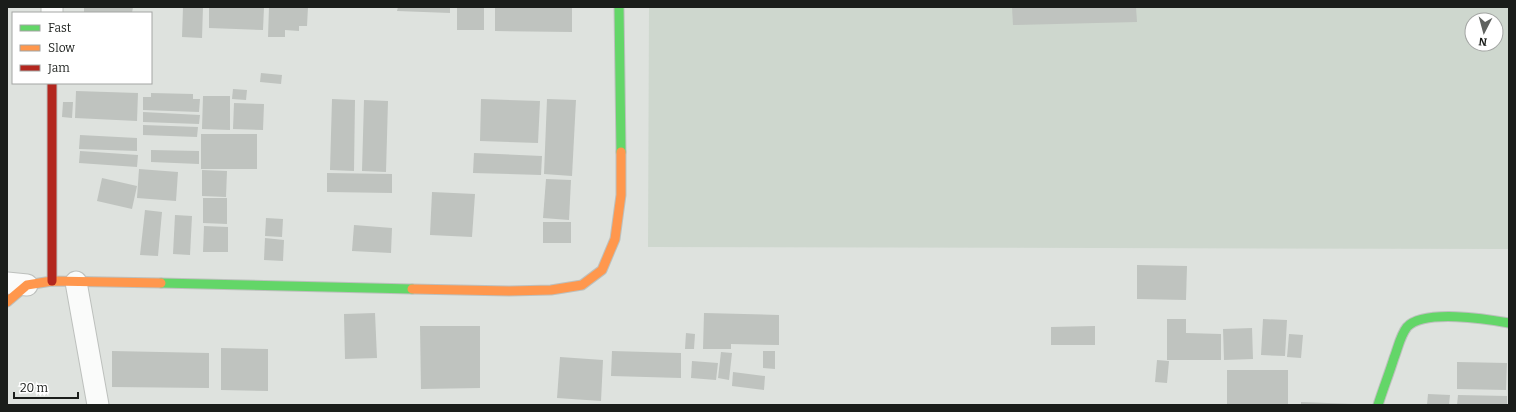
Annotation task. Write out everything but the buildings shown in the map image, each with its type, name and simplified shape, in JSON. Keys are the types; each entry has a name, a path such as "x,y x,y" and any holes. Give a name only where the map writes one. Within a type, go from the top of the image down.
{"street":[{"path":"7,302 17,284 52,281 509,291 551,290 582,285 602,270 615,239 621,195 619,7"},
{"path":"52,84 52,281"},
{"path":"76,282 98,405"},
{"path":"1378,405 1402,335 1407,326 1428,317 1496,320 1509,323"}],"shaded area":[{"path":"649,7 1509,7 1509,249 648,247"}],"traffic: fast":[{"path":"619,7 621,152"},
{"path":"161,283 412,289"},
{"path":"1378,405 1399,342 1407,327 1415,321 1427,318 1456,317 1486,319 1509,323"}],"traffic: slow":[{"path":"412,289 509,291 551,290 582,285 602,270 615,239 621,195 621,152"},
{"path":"7,302 27,285 52,281 161,283"}],"traffic: jam":[{"path":"52,84 52,281"}]}
